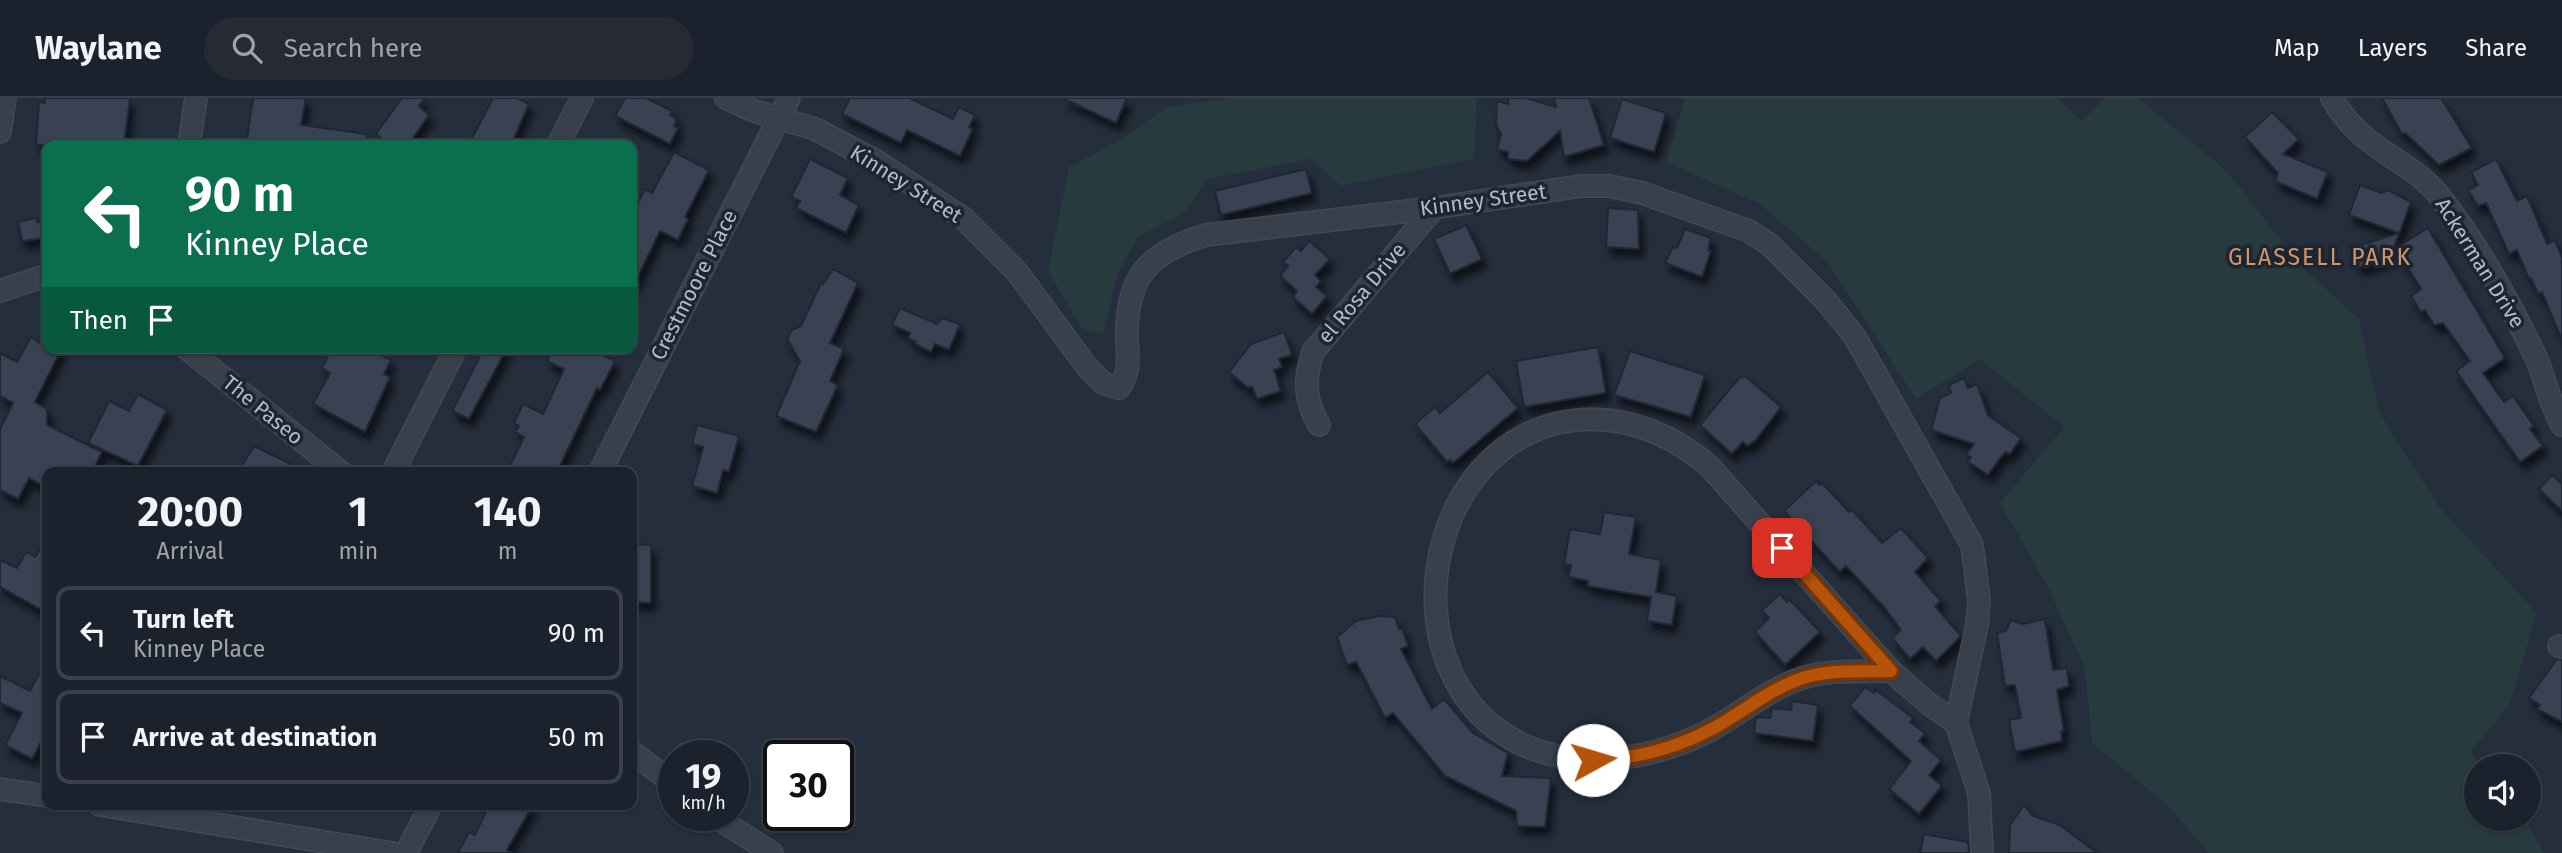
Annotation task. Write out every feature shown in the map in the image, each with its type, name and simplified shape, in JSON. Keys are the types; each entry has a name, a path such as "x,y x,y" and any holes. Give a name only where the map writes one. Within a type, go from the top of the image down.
{"street":[{"path":"0,132 5,98"},
{"path":"190,140 196,98"},
{"path":"561,140 582,98"},
{"name":"Kinney Street","path":"726,98 778,119 815,129 876,162 962,217 1018,273 1087,367 1103,383 1119,388 1128,376 1129,297 1140,275 1156,257 1178,244 1206,235 1434,208 1581,186 1609,186 1643,193 1749,231 1783,256 1827,302 1855,337 1972,545 1979,600 1977,625 1956,723"},
{"name":"Crestmoore Place","path":"603,467 789,98"},
{"name":"Ackerman Drive","path":"2332,98 2356,131 2380,152 2418,175 2455,216 2518,318 2562,425"},
{"name":"el Rosa Drive","path":"1319,425 1310,409 1306,391 1306,373 1313,352 1434,208"},
{"path":"0,291 42,277"},
{"name":"The Paseo","path":"194,354 335,467"},
{"path":"396,467 453,354"},
{"path":"1891,671 1820,674 1802,678 1775,689 1713,729 1681,743 1641,754 1579,760 1549,755 1521,744 1494,727 1471,704 1452,677 1441,649 1435,610 1438,571 1450,524 1476,477 1517,441 1544,428 1573,421 1602,419 1635,423 1663,433 1689,448 1709,466 1891,671 1956,723 1979,793 1982,853"},
{"path":"637,756 658,772"},
{"path":"0,789 42,795"},
{"path":"130,810 392,853"},
{"path":"406,853 428,810"},
{"path":"738,831 772,853"}],"shaded area":[{"path":"1228,98 1477,98 1474,159 1341,186 1310,159 1208,179 1184,213 1138,237 1118,273 1103,334 1082,329 1048,271 1069,167 1120,140 1167,107"},
{"path":"1681,98 2057,98 2082,121 2105,98 2138,98 2228,172 2300,265 2359,319 2379,412 2439,507 2537,613 2509,706 2470,752 2472,754 2464,754 2464,831 2532,831 2544,853 2209,853 2166,804 2092,743 2085,669 2048,587 2000,503 2064,427 1980,359 1916,399 1827,262 1760,204 1666,162 1685,100"}],"building":[{"path":"45,98 130,98 125,140 42,140 42,145 36,145 39,102 45,103"},
{"path":"253,98 306,98 301,125 367,134 366,140 247,140"},
{"path":"402,98 425,98 419,106 429,115 412,140 378,140 380,137 376,134"},
{"path":"493,98 517,98 529,104 513,140 471,140"},
{"path":"625,98 646,98 672,111 670,115 677,119 674,126 678,128 670,144 615,116"},
{"path":"850,98 909,98 953,119 959,107 975,115 969,127 973,129 960,156 907,130 901,143 842,114"},
{"path":"1062,98 1127,98 1116,123"},
{"path":"1508,98 1526,98 1556,107 1554,98 1589,98 1604,145 1564,157 1560,131 1527,161 1508,159 1508,152 1497,149 1501,134 1496,125 1497,101 1508,104"},
{"path":"2382,98 2441,98 2472,148 2439,165 2405,133 2402,134"},
{"path":"1622,99 1666,113 1654,152 1610,138"},
{"path":"2272,112 2299,139 2283,154 2328,172 2317,199 2275,181 2278,173 2245,137"},
{"path":"674,152 709,170 685,217 688,219 678,240 660,231 637,279 637,204 645,189 652,193"},
{"path":"810,159 848,178 840,195 859,205 846,233 796,208 800,201 791,197"},
{"path":"2496,159 2517,201 2527,196 2547,244 2555,240 2562,258 2562,340 2542,292 2538,294 2531,278 2529,279 2517,250 2509,254 2486,203 2478,206 2468,190 2478,185 2471,172"},
{"path":"1306,169 1312,193 1221,215 1215,191"},
{"path":"2360,185 2381,193 2388,190 2411,202 2390,258 2358,268 2352,248 2399,233 2349,215"},
{"path":"1608,208 1638,210 1639,249 1606,247"},
{"path":"36,218 37,222 42,221 42,239 22,241 18,222"},
{"path":"1466,225 1482,259 1450,274 1434,239"},
{"path":"2428,228 2505,358 2483,373 2504,402 2513,396 2534,426 2530,429 2543,446 2520,462 2456,371 2470,361 2443,323 2434,325 2425,310 2421,312 2411,296 2421,289 2396,248"},
{"path":"1685,229 1711,238 1708,250 1711,251 1702,277 1665,263 1673,247 1677,248"},
{"path":"1309,241 1330,259 1315,275 1321,281 1316,287 1327,296 1312,314 1293,297 1297,291 1280,276 1288,266 1283,262 1296,247 1301,251"},
{"path":"833,269 858,283 830,343 844,349 830,381 838,385 816,432 776,416 800,361 787,339 792,330 801,326 821,283 823,284"},
{"path":"900,308 937,324 942,318 960,324 949,350 935,344 931,352 908,338 910,333 892,325"},
{"path":"1284,332 1292,355 1279,359 1282,367 1274,370 1281,391 1257,399 1252,387 1248,388 1229,372 1251,344"},
{"path":"31,337 42,345 42,354 59,354 35,402 47,409 47,425 102,452 94,467 42,467 42,485 29,478 18,499 0,490 0,429 13,403 0,396 0,353 17,362"},
{"path":"1598,347 1606,393 1524,407 1516,361"},
{"path":"1630,351 1705,375 1691,417 1614,395"},
{"path":"329,354 379,354 391,360 384,374 390,377 365,432 313,404 330,373 322,368"},
{"path":"481,354 504,354 469,419 452,411"},
{"path":"551,354 601,354 615,361 600,390 597,388 559,467 509,467 524,437 515,432 519,426 514,423 523,404 543,414 564,369 547,361"},
{"path":"1488,372 1518,408 1453,463 1450,460 1447,462 1415,424 1435,407 1440,413"},
{"path":"1745,376 1781,407 1755,441 1747,446 1743,442 1732,454 1700,425 1739,378"},
{"path":"1964,378 1968,388 1977,384 1988,415 2021,438 2010,454 2006,452 1988,475 1968,462 1971,457 1966,455 1974,444 1931,430 1940,398 1951,393 1949,385"},
{"path":"138,394 167,410 138,466 88,443 109,401 129,411"},
{"path":"697,425 739,436 729,472 723,470 717,493 692,486 703,447 692,444"},
{"path":"254,446 297,467 241,467"},
{"path":"2552,475 2562,484 2562,511 2539,489"},
{"path":"1816,481 1820,485 1822,483 1849,512 1852,510 1882,543 1901,528 1928,558 1915,572 1941,601 1935,606 1961,636 1936,661 1923,647 1910,659 1892,638 1901,630 1884,607 1846,566 1840,572 1784,511"},
{"path":"1604,512 1636,517 1629,554 1661,560 1656,592 1677,596 1672,625 1647,621 1651,597 1587,586 1588,581 1569,577 1571,565 1564,564 1570,529 1600,534"},
{"path":"637,544 651,545 651,603 637,602"},
{"path":"42,546 42,610 0,587 0,560 17,568 26,552 35,557"},
{"path":"1780,594 1787,602 1790,600 1820,632 1785,665 1755,632 1769,618 1762,610"},
{"path":"1380,616 1395,617 1399,629 1402,628 1408,646 1401,649 1432,709 1444,699 1473,733 1508,753 1502,776 1551,778 1545,827 1517,826 1516,811 1445,776 1393,713 1385,718 1356,662 1347,665 1337,637 1356,621"},
{"path":"2045,619 2053,670 2067,668 2069,686 2057,690 2064,731 2061,732 2062,741 2015,752 2009,720 2021,718 2015,685 2005,686 1997,633 2006,631 2011,620 2023,624"},
{"path":"2557,659 2562,660 2562,722 2537,709 2540,705 2529,698"},
{"path":"42,668 42,740 32,759 5,745 22,713 0,703 0,676 30,691"},
{"path":"1865,687 1874,693 1876,690 1913,718 1910,722 1925,733 1919,741 1941,760 1929,775 1942,786 1919,814 1889,789 1911,761 1850,706"},
{"path":"1792,701 1818,705 1813,741 1754,733 1756,717 1770,718 1772,708 1791,710"},
{"path":"2024,805 2033,816 2060,825 2097,853 2009,853 2010,825"},
{"path":"487,810 530,810 507,850 512,853 458,853 469,832 475,835"},
{"path":"1924,834 1968,842 1969,853 1920,853"}],"district":[{"name":"GLASSELL PARK","path":"2320,257"}],"route":[{"path":"1593,760 1641,754 1681,743 1713,729 1775,689 1802,678 1820,674 1891,671 1782,548"}]}
